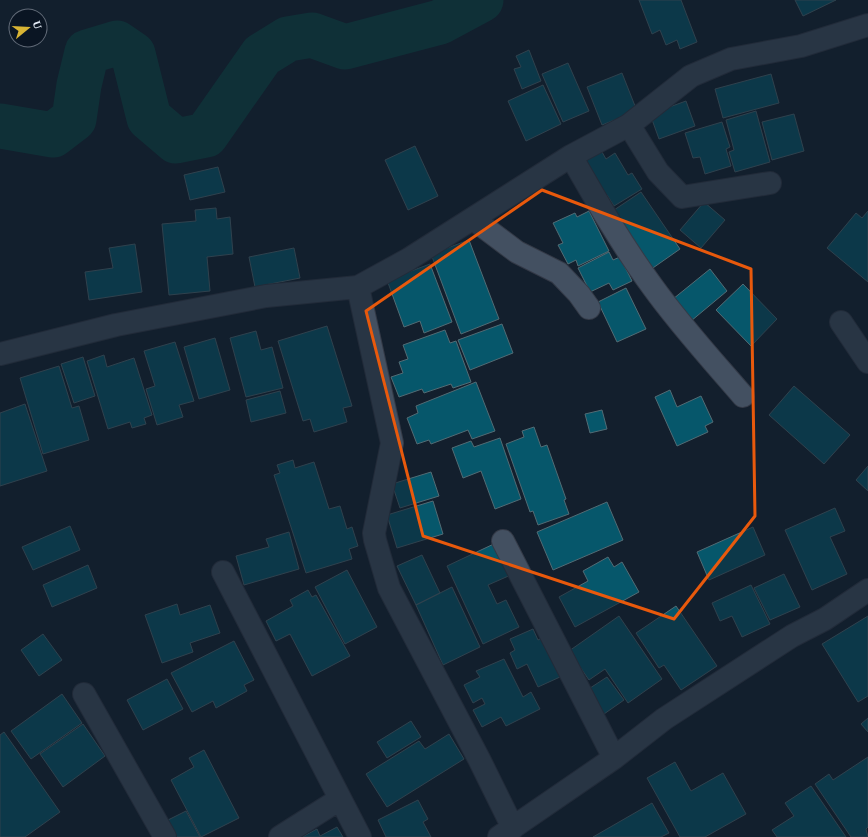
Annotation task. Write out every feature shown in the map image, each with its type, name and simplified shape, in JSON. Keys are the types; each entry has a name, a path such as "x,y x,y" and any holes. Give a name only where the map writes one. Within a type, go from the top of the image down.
{"street":[{"path":"0,354 116,325 258,298 358,287 409,259 571,156 629,125 691,76 731,59 801,46 868,25"},
{"path":"629,125 658,172 682,197 770,183"},
{"path":"571,156 602,209 651,285 681,325 743,396"},
{"path":"474,219 517,252 559,273 579,294 589,308"},
{"path":"358,287 392,443 374,533 374,540 389,588 480,758 506,832 614,758 670,715 792,636 832,614 868,590"},
{"path":"841,322 868,362"},
{"path":"503,541 614,758"},
{"path":"223,572 360,837"},
{"path":"84,694 166,837"},
{"path":"280,837 340,799"}],"highlighted area":[{"path":"542,190 751,269 755,516 674,619 423,536 366,311"}],"building":[{"path":"639,0 681,0 697,42 680,49 677,40 666,45 660,30 652,34"},
{"path":"795,0 836,0 803,16"},
{"path":"529,50 541,81 522,89 514,69 521,67 516,56"},
{"path":"568,63 589,111 563,122 542,74"},
{"path":"622,73 637,111 602,125 587,87"},
{"path":"771,74 779,103 723,118 715,89"},
{"path":"543,85 561,124 526,141 508,101"},
{"path":"686,101 695,126 659,139 650,114"},
{"path":"756,111 770,162 735,172 729,152 734,150 726,120"},
{"path":"794,114 804,151 772,160 762,122"},
{"path":"722,122 730,147 726,149 731,166 705,174 700,157 693,158 685,133"},
{"path":"415,146 438,196 408,210 385,160"},
{"path":"602,152 606,159 615,153 628,175 632,173 642,189 614,206 607,195 604,198 585,161"},
{"path":"218,167 225,192 190,200 184,175"},
{"path":"641,192 680,249 650,270 611,212"},
{"path":"704,202 725,220 701,248 680,230"},
{"path":"216,208 217,219 230,217 233,254 207,257 210,291 169,295 162,224 196,221 195,210"},
{"path":"589,211 609,251 578,266 576,260 568,264 558,245 563,243 553,223 575,213 577,217"},
{"path":"868,211 868,282 827,248 856,213 862,218"},
{"path":"469,240 499,319 461,334 431,254"},
{"path":"135,244 142,292 89,300 85,272 113,268 109,248"},
{"path":"294,248 300,278 255,287 249,257"},
{"path":"609,252 613,260 620,257 632,281 613,290 609,283 590,292 578,268"},
{"path":"430,264 452,322 424,333 420,321 404,327 387,280"},
{"path":"710,269 727,291 691,321 673,299"},
{"path":"743,284 777,319 751,346 716,310"},
{"path":"626,288 646,329 617,342 598,302"},
{"path":"502,324 513,353 470,370 458,340"},
{"path":"327,326 352,406 343,408 347,422 314,432 310,419 303,421 278,341"},
{"path":"445,330 450,343 456,341 471,382 453,388 451,384 424,393 422,389 399,397 391,377 403,373 399,362 408,359 403,345"},
{"path":"256,331 261,350 272,347 283,388 246,397 230,338"},
{"path":"215,338 230,390 199,399 184,347"},
{"path":"175,342 194,401 179,405 183,417 157,425 146,389 155,386 144,351"},
{"path":"104,355 107,367 134,358 152,415 144,418 146,424 132,428 130,422 108,429 87,361"},
{"path":"83,357 95,396 74,403 61,364"},
{"path":"59,366 72,408 79,406 89,440 43,454 20,378"},
{"path":"476,382 495,431 472,439 468,430 431,444 429,440 417,444 407,418 418,413 416,406"},
{"path":"794,386 850,435 824,464 769,415"},
{"path":"670,390 677,407 701,396 713,422 705,426 708,432 677,446 655,397"},
{"path":"280,391 286,413 251,422 246,400"},
{"path":"25,404 47,471 0,486 0,413"},
{"path":"602,410 607,429 590,433 585,414"},
{"path":"534,427 541,447 547,445 566,499 564,500 569,514 538,525 533,511 530,512 506,444 524,437 522,431"},
{"path":"500,438 521,499 495,509 481,471 463,478 452,448 471,441 474,447"},
{"path":"293,460 295,468 314,462 329,509 340,506 347,529 352,527 358,546 349,549 352,559 306,573 274,475 280,473 277,465"},
{"path":"868,466 868,491 856,480"},
{"path":"431,472 439,496 400,508 392,484"},
{"path":"433,501 443,534 397,548 387,515"},
{"path":"607,502 623,540 553,570 537,532"},
{"path":"835,508 845,531 830,537 847,574 812,590 785,530"},
{"path":"70,526 80,550 33,570 22,547"},
{"path":"753,527 765,555 709,580 697,552"},
{"path":"289,532 299,569 244,585 236,556 269,547 266,539"},
{"path":"498,542 513,574 488,585 497,604 506,600 519,627 483,644 447,566"},
{"path":"422,555 440,593 416,605 397,566"},
{"path":"608,557 614,567 622,562 639,592 575,627 559,597 588,581 583,571"},
{"path":"88,565 97,588 52,607 43,585"},
{"path":"347,570 377,627 345,644 315,587"},
{"path":"784,574 800,607 770,620 754,588"},
{"path":"751,585 770,624 742,637 732,616 720,621 712,603"},
{"path":"452,587 480,647 443,665 416,605"},
{"path":"308,590 312,597 316,595 350,656 312,676 290,634 276,641 266,621 293,606 290,600"},
{"path":"177,604 180,615 210,605 220,633 190,643 193,652 162,663 145,615"},
{"path":"676,606 717,666 681,690 664,665 659,668 636,633"},
{"path":"619,616 662,679 628,703 605,669 589,680 569,651"},
{"path":"868,616 868,696 858,702 822,644"},
{"path":"533,629 538,640 542,638 560,677 538,687 527,664 517,669 510,653 515,650 510,639"},
{"path":"43,634 62,660 39,676 21,650"},
{"path":"234,641 254,680 244,685 247,691 216,708 213,701 192,712 171,673"},
{"path":"504,659 523,697 531,692 540,709 506,726 501,717 482,727 473,710 485,704 482,698 473,703 464,685 480,677 476,671"},
{"path":"607,677 624,700 604,714 587,690"},
{"path":"167,679 183,709 143,730 127,700"},
{"path":"62,694 82,723 31,759 11,731"},
{"path":"868,718 868,732 861,724"},
{"path":"411,721 421,737 387,758 377,742"},
{"path":"83,724 105,756 63,787 40,754"},
{"path":"4,732 60,812 25,837 0,837 0,735"},
{"path":"449,734 464,759 387,807 366,774 419,741 425,749"},
{"path":"204,750 239,818 201,837 171,780 194,767 189,758"},
{"path":"868,757 868,827 866,829 868,837 851,837 815,784 829,774 833,780"},
{"path":"675,762 691,791 723,773 746,814 705,837 680,837 647,778"},
{"path":"811,786 846,837 777,837 772,830 794,816 785,803"},
{"path":"418,800 428,819 423,822 431,837 386,837 378,820"},
{"path":"652,803 669,833 661,837 593,837"},
{"path":"186,811 200,837 170,837 162,823"},
{"path":"337,827 343,837 302,837 317,829 320,836"}],"waterway":[{"path":"0,126 53,135 74,119 79,85 87,52 117,43 133,54 149,118 176,141 206,135 262,55 288,39 312,35 345,47 440,22 481,0"}]}
